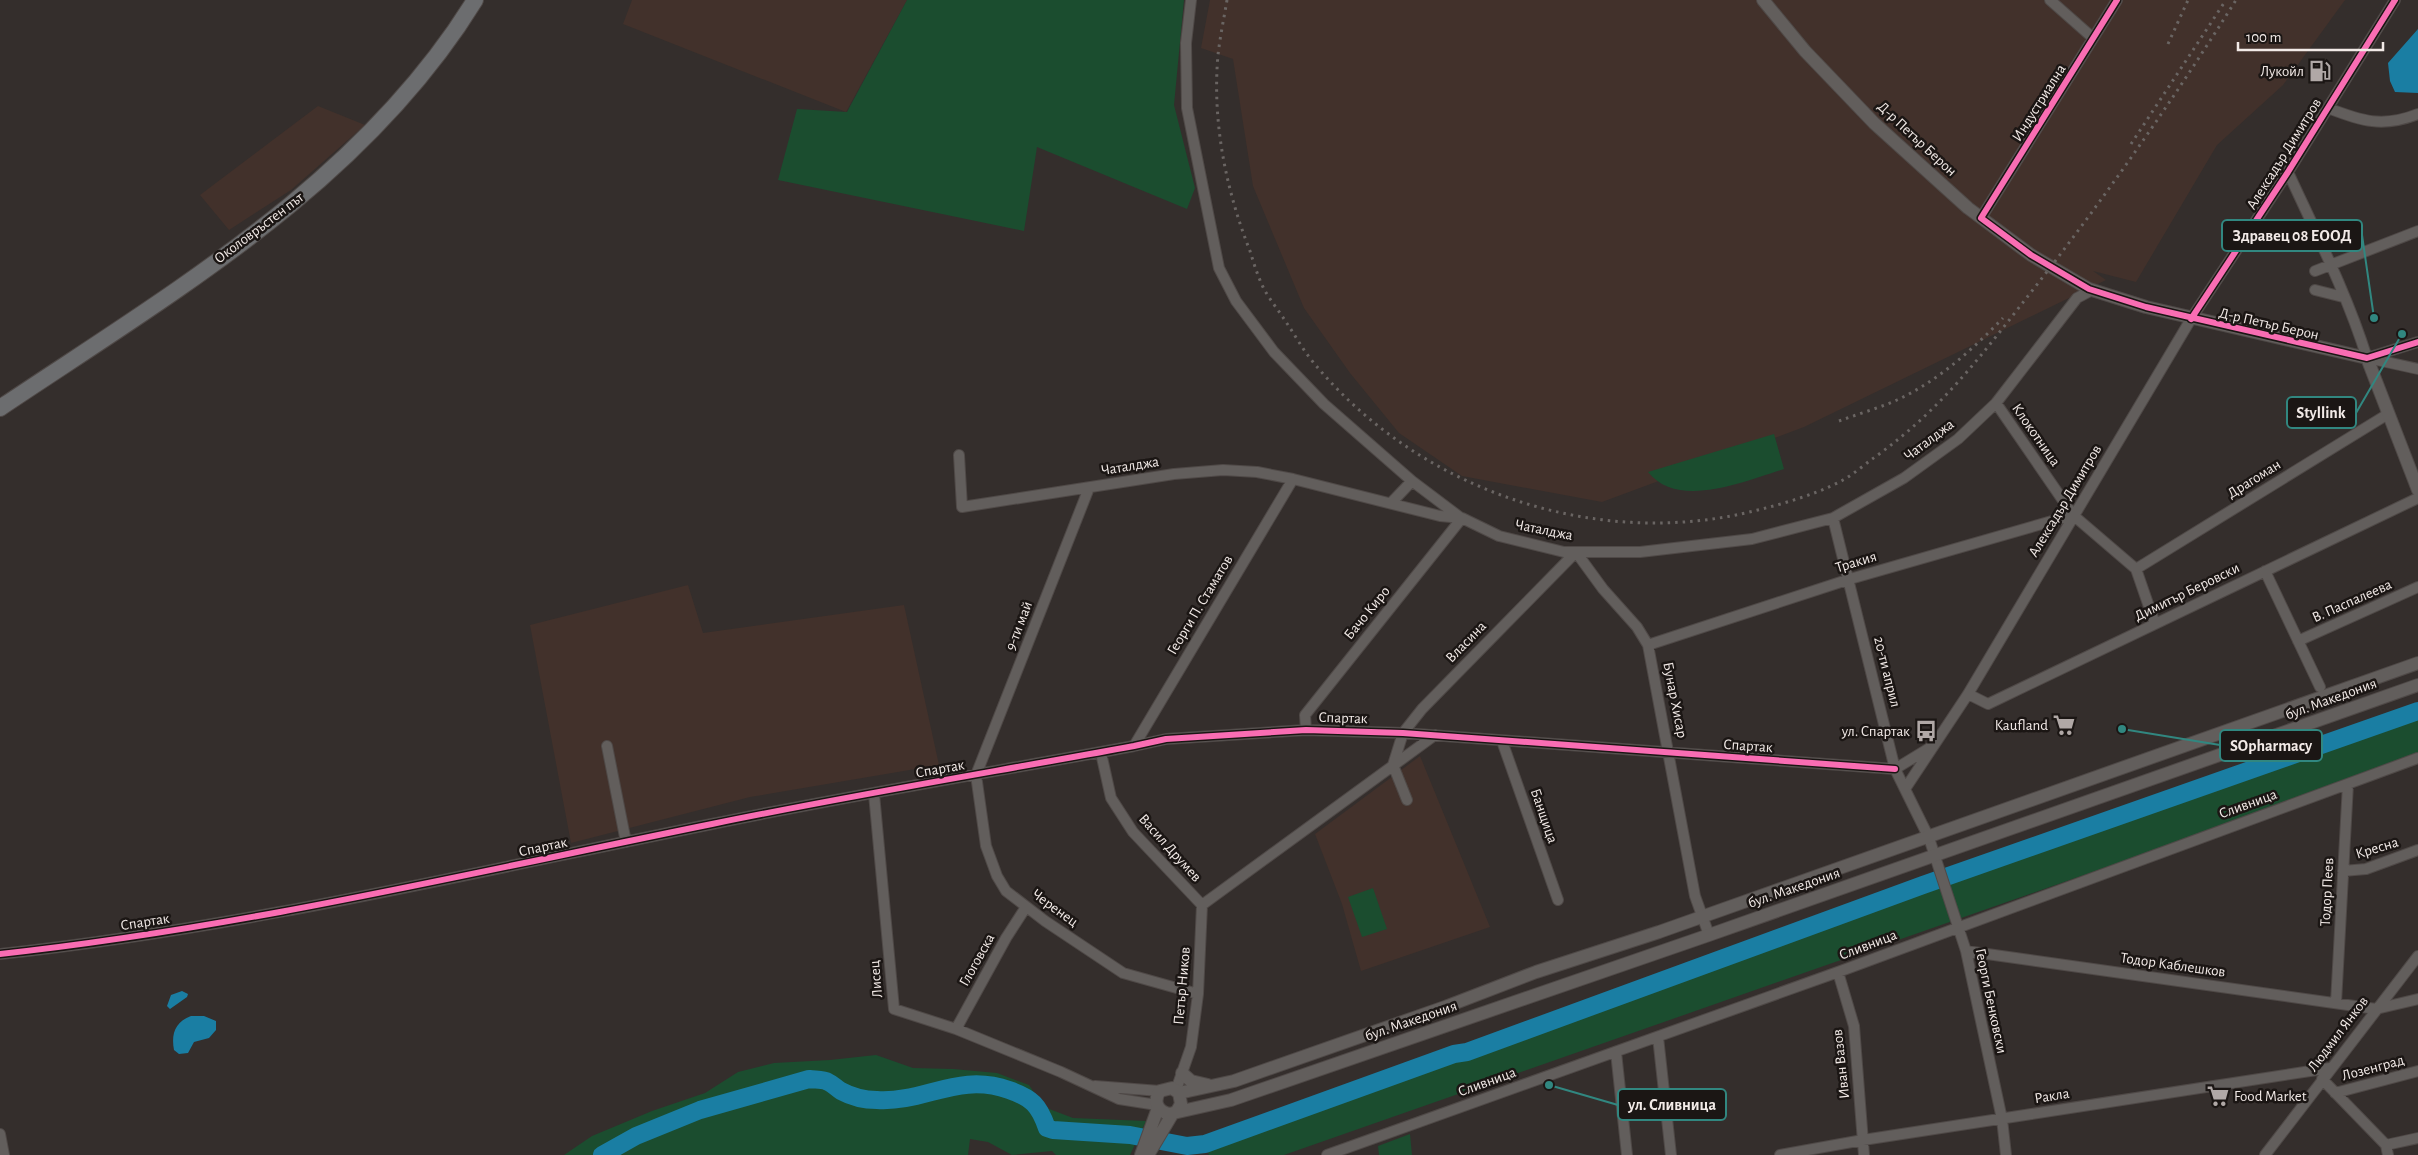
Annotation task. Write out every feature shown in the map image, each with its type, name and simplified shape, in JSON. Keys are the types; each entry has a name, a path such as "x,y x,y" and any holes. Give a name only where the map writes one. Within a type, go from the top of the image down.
{"main road":[{"name":"Околовръстен път","path":"0,408 243,242 302,197 354,149 406,93 475,0"}],"street":[{"path":"1191,0 1186,43 1187,108 1219,268 1236,301 1274,352 1324,404 1412,481 1462,518"},
{"name":"Д-р Петър Берон","path":"1762,0 1805,51 1874,122 1981,218 2031,255 2092,290 2192,319 2418,369"},
{"path":"2050,0 2093,38"},
{"name":"Индустриална","path":"1981,218 2117,0"},
{"name":"Алексадър Димитров","path":"1905,789 1968,694 2073,514 2192,319 2288,172 2395,0"},
{"path":"2328,108 2359,120 2398,122 2418,114"},
{"path":"2288,172 2331,265 2359,333 2418,490"},
{"path":"2315,271 2418,231"},
{"name":"Чаталджа","path":"959,454 962,507 1174,474 1223,470 1257,472 1440,516 1462,518 1499,536 1564,552 1640,552 1752,539 1833,518 1904,478 1958,439 1996,404 2077,298 2092,290"},
{"path":"2315,290 2343,297"},
{"path":"2367,358 2418,342"},
{"name":"Клокотница","path":"1996,404 2073,514 2136,569 2155,624"},
{"name":"Драгоман","path":"2136,569 2388,414"},
{"name":"Георги П. Стаматов","path":"1134,746 1292,480"},
{"path":"1392,503 1412,481"},
{"name":"9-ти май","path":"976,775 1089,488"},
{"name":"Димитър Беровски","path":"1968,694 1988,704 2418,498"},
{"name":"Тракия","path":"1648,645 1850,579 2073,514"},
{"name":"Бачо Киро","path":"1306,730 1305,715 1462,518"},
{"name":"20-ти април","path":"1833,518 1850,579 1895,769 1929,838 1937,860"},
{"name":"Бунар Хисар","path":"1576,552 1603,588 1637,627 1648,645 1670,753 1695,896 1709,935"},
{"name":"Власина","path":"1393,765 1404,733 1422,709 1576,552"},
{"path":"2265,571 2320,687"},
{"name":"В. Паспалеева","path":"2298,642 2418,587"},
{"name":"бул. Македония","path":"1170,1091 1210,1086 1243,1078 1445,1007 1536,972 1702,917 1929,838 2418,663"},
{"name":"бул. Македония","path":"1175,1112 1231,1100 1709,935 1937,860 2418,685"},
{"name":"Спартак","path":"0,954 77,946 263,916 626,842 1166,739 1306,730 1404,733 1895,769"},
{"path":"1202,905 1435,735"},
{"name":"Банщица","path":"1502,741 1558,900"},
{"path":"607,746 626,842"},
{"path":"1895,769 1933,746"},
{"name":"Васил Друмев","path":"1101,752 1111,798 1129,825 1202,905"},
{"name":"Сливница","path":"1327,1155 1838,972 2418,758"},
{"path":"1393,765 1407,800"},
{"name":"Черенец","path":"976,775 986,846 997,876 1006,891 1026,907 1124,973 1198,994"},
{"name":"Тодор Пеев","path":"2336,1003 2348,784"},
{"name":"Лисец","path":"874,794 894,1009 956,1029 1120,1099 1157,1107"},
{"name":"Кресна","path":"2343,871 2366,869 2418,850"},
{"name":"Георги Бенковски","path":"1937,860 1966,951 2002,1120 2006,1155"},
{"name":"Петър Ников","path":"1170,1091 1182,1071 1191,1046 1198,994 1202,905"},
{"name":"Глоговска","path":"956,1029 1026,907"},
{"name":"Тодор Каблешков","path":"1966,951 2376,1008"},
{"name":"Людмил Янков","path":"2265,1155 2376,1008 2418,956"},
{"name":"Иван Вазов","path":"1838,972 1854,1026 1864,1155"},
{"path":"2376,1008 2418,998"},
{"path":"1658,1037 1671,1155"},
{"path":"1616,1052 1628,1155"},
{"name":"Ракла","path":"1780,1155 1864,1140 2330,1068"},
{"path":"1182,1071 1191,1080 1210,1086"},
{"name":"Лозенград","path":"2335,1093 2418,1071"},
{"path":"2322,1079 2387,1150 2418,1138"},
{"name":"Лисец","path":"1092,1086 1170,1091"},
{"path":"1146,1152 1156,1131 1181,1104 1170,1091 1156,1098 1156,1131"},
{"path":"1157,1107 1165,1113 1175,1112"},
{"path":"0,1134 4,1155"}],"shaded area":[{"path":"632,0 907,0 846,112 623,24"},
{"path":"1210,0 2345,0 2283,85 2217,145 2136,282 2093,271 2106,280 1804,427 1602,502 1462,476 1399,433 1350,373 1304,308 1253,186 1233,59 1201,48"},
{"path":"318,106 365,125 291,190 229,230 200,195"},
{"path":"688,585 703,633 904,605 939,765 750,797 571,843 530,625"},
{"path":"1420,756 1490,927 1361,971 1342,904 1315,834"}],"green space":[{"path":"907,0 1184,0 1174,105 1195,188 1187,209 1037,147 1024,231 778,180 797,109 847,112"},
{"path":"1774,434 1784,469 1751,480 1713,489 1694,491 1676,489 1661,483 1648,472"},
{"path":"2418,711 2418,758 1284,1155 1209,1155 1205,1144 1923,885"},
{"path":"1373,888 1387,929 1362,937 1348,897"},
{"path":"876,1055 913,1068 997,1073 1029,1085 1044,1107 1073,1118 1146,1121 1130,1155 1056,1155 1052,1151 1012,1155 988,1142 970,1139 968,1155 564,1155 592,1136 652,1111 705,1093 738,1072 774,1063"},
{"path":"1410,1134 1412,1155 1379,1155 1378,1146"}],"water":[{"path":"2418,29 2418,93 2395,92 2390,81 2388,63"},
{"path":"182,991 188,994 187,997 170,1009 167,1006 171,995"},
{"path":"191,1016 204,1016 216,1021 216,1030 209,1038 194,1042 188,1053 179,1054 174,1050 173,1039 175,1029 181,1022"}],"waterway":[{"path":"602,1155 636,1136 700,1110 809,1079 826,1081 849,1095 872,1100 894,1100 957,1086 991,1085 1009,1090 1029,1099 1038,1108 1047,1128 1053,1130 1130,1135 1187,1146 1205,1144 1454,1054 1467,1052 1923,885 2418,711"}],"railway":[{"path":"1227,0 1218,55 1217,105 1219,130 1228,180 1241,228 1262,284 1313,362 1354,405 1400,442 1450,473 1504,496 1561,513 1619,521 1677,522 1749,512 1791,501 1831,486 1855,472 1923,418 1964,376 1983,353 2091,214 2141,144 2236,0"},
{"path":"2168,44 2188,0"},
{"path":"2131,144 2226,0"},
{"path":"1839,421 1897,400 1926,384 1967,353 2003,318"}],"cycle path":[{"path":"2117,0 1981,218 2031,255 2089,289 2146,307 2367,358 2418,342"},
{"path":"2191,319 2288,172 2395,0"},
{"path":"0,954 90,943 268,914 765,813 1166,739 1306,730 1403,733 1895,769"}],"place":[{"name":"Лукойл","path":"2320,71"},
{"name":"Здравец 08 ЕООД","path":"2374,318"},
{"name":"Styllink","path":"2402,334"},
{"name":"Kaufland","path":"2064,725"},
{"name":"SOpharmacy","path":"2122,729"},
{"name":"ул. Спартак","path":"1926,731"},
{"name":"ул. Сливница","path":"1549,1085"},
{"name":"Food Market","path":"2218,1096"}]}
